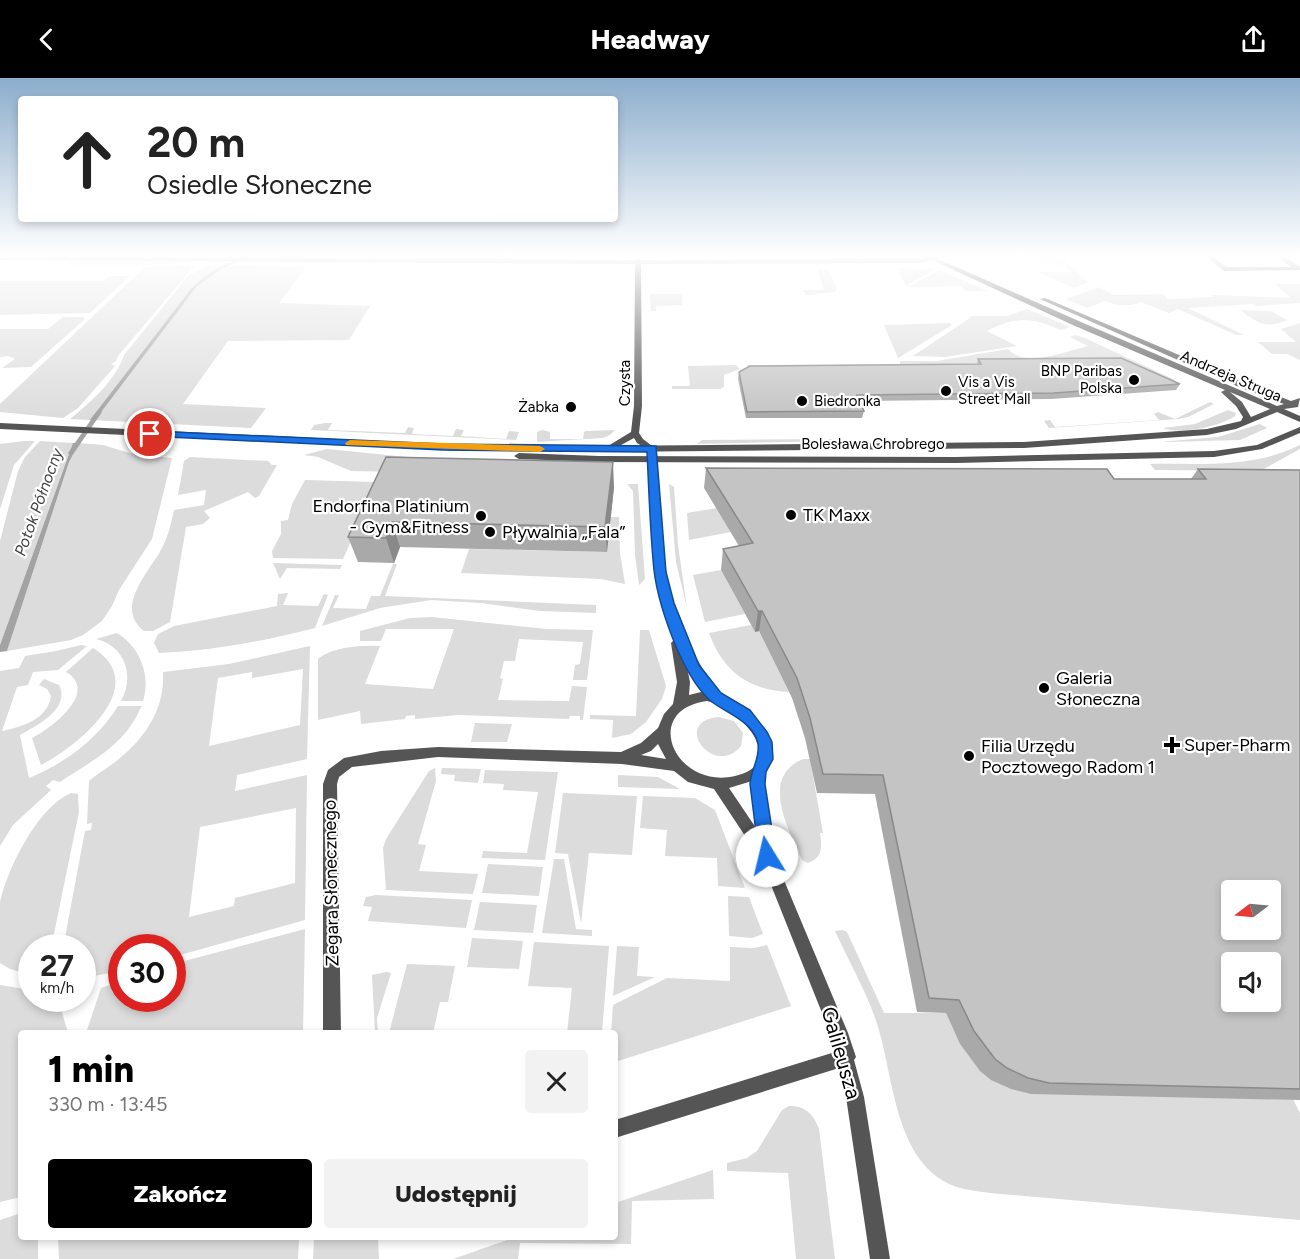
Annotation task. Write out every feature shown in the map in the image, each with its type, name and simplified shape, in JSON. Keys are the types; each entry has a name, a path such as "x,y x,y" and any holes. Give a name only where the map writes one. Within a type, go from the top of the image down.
{"street":[{"name":"Czysta","path":"607,449 618,445 634,433 639,406 638,309"},
{"name":"Andrzeja Struga","path":"1050,309 1206,380 1300,419"},
{"name":"Andrzeja Struga","path":"1065,309 1242,385 1298,404"},
{"path":"1206,380 1227,393 1239,404 1247,417 1245,422"},
{"name":"Bolesława Chrobrego","path":"443,447 538,457 1024,445 1220,430 1298,404"},
{"name":"Bolesława Chrobrego","path":"0,426 443,447 607,449 653,454 956,460 1214,454 1252,449 1300,430"},
{"name":"Czysta","path":"634,433 653,454"},
{"path":"1282,439 1300,439"},
{"path":"653,454 660,572 678,633 693,668 716,697 745,714 760,732 767,751 763,765 758,772 736,782 718,784 699,780 677,766 666,748 664,731 667,722 683,698 684,686 678,633"},
{"path":"678,706 694,697 716,697"},
{"name":"Zegara Słonecznego","path":"622,758 646,747 664,731"},
{"name":"Zegara Słonecznego","path":"332,1030 330,784 333,774 341,767 349,762 372,758 449,752 622,758 677,766"},
{"name":"Galileusza","path":"758,772 759,801 767,856"},
{"name":"Galileusza","path":"718,784 767,856 827,1001 847,1057 880,1259"},
{"path":"618,1128 847,1057"}],"shaded area":[{"path":"0,309 94,309 90,313 0,315"},
{"path":"100,309 158,309 116,361 111,364 115,366 78,408 63,418 0,412 0,404"},
{"path":"161,309 368,309 349,340 228,341 183,404 266,408 251,428 70,419 109,382 124,355"},
{"path":"175,309 179,309 95,420 90,420"},
{"path":"1027,309 1070,327 1060,330 1032,320 1015,321 987,331 1017,346 945,357 913,356 973,316 1007,316"},
{"path":"1159,309 1178,309 1169,313"},
{"path":"1178,309 1190,309 1244,335 1236,335"},
{"path":"1240,310 1271,311 1287,320 1272,324 1261,323"},
{"path":"63,317 83,317 85,319 31,367 2,368 15,359 9,356 0,357 0,329 48,329"},
{"path":"950,323 952,325 898,358 884,325"},
{"path":"1300,323 1300,360 1287,354 1272,354 1258,342 1296,342 1281,329"},
{"path":"1075,335 1175,380 1170,383 749,373 747,365 900,364 900,361 937,361 1008,349 1025,358 1046,357 1088,346 1070,337"},
{"path":"736,365 740,369 724,375 724,387 720,389 672,389 672,386 690,386 688,366"},
{"path":"1210,402 1214,404 1188,417 1178,419 1049,428 1044,421 1050,420 1055,427 1159,420 1154,414 1158,412 1175,419"},
{"path":"1228,410 1236,413 1235,416 1210,426 1179,431 1163,428 1195,424"},
{"path":"332,423 328,430 405,433 408,427 414,428 412,434 453,436 456,429 464,430 461,436 506,439 509,431 519,432 516,440 311,430 314,425"},
{"path":"1260,424 1267,428 1240,440 1159,442 1218,437"},
{"path":"542,430 550,432 550,439 583,439 586,431 615,430 603,438 537,442 537,432"},
{"path":"834,439 835,441 697,444 702,440"},
{"path":"35,441 14,465 0,509 0,444"},
{"path":"40,441 73,443 0,645 0,541 18,471 25,457"},
{"path":"73,443 79,443 69,462 7,651 0,652 0,645"},
{"path":"79,443 103,445 133,454 172,458 152,539 102,621 83,635 71,640 7,651 69,462"},
{"path":"1300,445 1300,449 1260,471 1155,470 1150,464 1208,464 1245,461 1282,453"},
{"path":"327,449 447,461 543,475 351,471 318,457 304,455"},
{"path":"190,457 268,461 272,465 277,465 259,496 255,498 248,492 204,511 210,518 203,524 186,527 170,622 153,631 144,631 136,622 132,612 133,601 136,590 161,550 174,510 204,505 206,490 178,495 184,461"},
{"path":"305,480 375,482 375,488 343,559 273,558 272,551 281,534 281,521 288,520 292,504"},
{"path":"627,484 638,484 645,579 639,585 635,555 633,491"},
{"path":"669,484 674,487 678,545 687,608 676,562"},
{"path":"717,508 731,532 689,540 687,513"},
{"path":"611,517 619,517 620,553 625,584 601,579 461,573 469,549 607,552"},
{"path":"273,563 342,565 340,569 287,568 280,579"},
{"path":"393,564 397,564 385,596 596,605 596,613 540,611 481,603 431,600 380,608 322,626 335,595 339,595 333,608 366,609 371,596 380,596"},
{"path":"721,570 745,614 705,622 693,575"},
{"path":"288,593 283,605 318,606 324,594 328,595 315,628 257,641 199,650 159,653 154,643 158,634 174,626 277,606 278,594"},
{"path":"432,617 546,629 593,630 587,680 573,680 575,665 580,664 583,642 519,639 515,661 504,661 500,678 503,679 498,700 569,701 572,686 587,687 583,720 580,720 580,716 570,716 569,719 458,715 415,719 415,715 406,716 405,719 361,724 360,711 318,720 318,659 339,649 380,646 365,684 433,689 454,629 386,629 381,641 360,641 360,631 410,618"},
{"path":"751,625 755,632 759,631 789,692 761,687 739,676 722,658 709,633"},
{"path":"640,630 649,630 666,686 662,699 646,722 631,734 612,738 613,720 590,719 590,715 636,716"},
{"path":"117,633 132,646 142,662 146,681 143,701 121,701 127,682 125,663 114,648 96,639"},
{"path":"81,645 87,646 58,670 33,672 28,685 17,687 2,731 33,721 45,711 51,696 47,689 39,685 44,679 59,685 61,694 60,702 50,716 20,735 29,778 79,749 101,729 118,706 142,706 125,733 106,752 60,782 53,780 46,786 51,790 13,825 0,846 0,671 19,668 25,656"},
{"path":"310,646 307,759 237,775 235,791 307,775 305,920 186,953 186,934 108,934 108,973 96,976 96,934 66,934 85,831 91,830 92,823 87,824 89,781 130,749 146,730 161,697 163,672 229,664","holes":["303,669 300,725 209,746 218,678 252,672 252,678","296,808 295,883 235,898 234,906 189,917 200,827"]},
{"path":"93,648 110,663 115,679 113,696 90,729 73,744 41,765 32,738 60,718 75,699 78,689 75,680 66,672"},
{"path":"719,717 734,721 743,733 741,746 730,754 719,756 709,752 697,737 698,728 705,721"},
{"path":"475,723 512,724 507,742 471,742"},
{"path":"803,759 810,759 823,833 820,833 819,855 808,863 802,860 790,834 781,805 780,791 782,778 790,767"},
{"path":"435,768 436,781 418,844 426,845 419,871 478,874 473,894 386,890 383,848 386,839 429,771"},
{"path":"442,768 481,769 478,783 454,781 455,775 441,774"},
{"path":"485,770 558,772 545,860 482,858 483,851 527,853 538,792 503,790 504,784 483,783"},
{"path":"618,775 658,777 680,789 618,787"},
{"path":"71,793 78,794 79,812 54,934 18,934 18,971 0,963 0,903 9,873 26,840 47,811"},
{"path":"563,793 637,796 632,855 589,853 581,923 568,854 555,853"},
{"path":"643,796 695,798 715,810 745,888 718,886 717,858 665,856 667,830 640,828"},
{"path":"554,859 564,859 576,929 592,930 592,936 542,933"},
{"path":"488,864 543,867 539,896 482,893"},
{"path":"376,895 472,900 466,928 368,921 372,907 363,906 366,897"},
{"path":"728,896 749,897 763,934 752,938 729,936"},
{"path":"480,902 537,905 533,933 474,930"},
{"path":"305,929 303,1030 87,1030 93,1012 96,1012 96,1003 101,988 108,986 108,1012 186,1012 186,961"},
{"path":"835,931 847,932 884,1013 946,1013 964,1049 978,1067 1011,1089 1293,1099 1300,1113 1300,1220 990,1193 954,1186 934,1175 919,1159 908,1139 900,1117 874,1015"},
{"path":"472,938 523,941 519,969 467,967"},
{"path":"534,942 609,946 602,1030 567,1030 572,988 528,986"},
{"path":"767,945 791,1006 618,1061 618,1030 611,1030 613,1005 667,978 730,981 730,947 754,948"},
{"path":"617,946 639,947 637,976 655,977 613,996"},
{"path":"407,964 455,966 448,1002 440,1002 434,1030 390,1030"},
{"path":"391,973 377,1018 378,1030 375,1030 372,975"},
{"path":"0,985 18,988 18,1012 62,1012 67,1030 18,1030 18,1198 0,1202"},
{"path":"789,1106 800,1107 808,1112 819,1129 835,1259 796,1259 788,1173 727,1171 727,1163 747,1158 757,1151 782,1110"},
{"path":"713,1170 714,1199 632,1201 631,1244 520,1243 518,1259 453,1259 507,1240 618,1240 618,1202"},
{"path":"18,1214 18,1240 38,1240 38,1259 0,1259 0,1220"},
{"path":"58,1240 299,1240 298,1259 59,1259"},
{"path":"314,1240 378,1240 379,1259 313,1259"}],"building":[{"name":"Vis a Vis Street Mall","path":"1121,358 1180,384 1054,393 857,395 864,411 747,412 739,372 750,366 981,364 978,359"},
{"path":"386,457 613,462 605,527 392,522 386,538 348,537"},
{"path":"706,468 1107,469 1114,479 1206,479 1198,469 1300,470 1300,1089 1049,1083 1028,1078 1007,1068 995,1059 974,1031 959,1000 929,998 883,775 823,774 810,718 797,678 762,611 758,611 723,549 753,543"}],"waterway":[{"name":"Potok Północny","path":"71,453 99,412"}],"slow traffic":[{"path":"350,443 540,449"}],"place":[{"name":"BNP Paribas Polska","path":"1134,380"},
{"name":"Vis a Vis Street Mall","path":"946,391"},
{"name":"Biedronka","path":"802,401"},
{"name":"Żabka","path":"571,407"},
{"name":"TK Maxx","path":"791,515"},
{"name":"Endorfina Platinium - Gym&Fitness","path":"481,516"},
{"name":"Pływalnia „Fala”","path":"490,532"},
{"name":"Galeria Słoneczna","path":"1044,688"},
{"name":"Super-Pharm","path":"1172,745"},
{"name":"Filia Urzędu Pocztowego Radom 1","path":"969,756"}],"route":[{"path":"150,434 443,447 652,449 660,572 684,649 693,668 707,687 716,697 745,714 765,742 766,759 758,772 757,784 767,856"}]}
